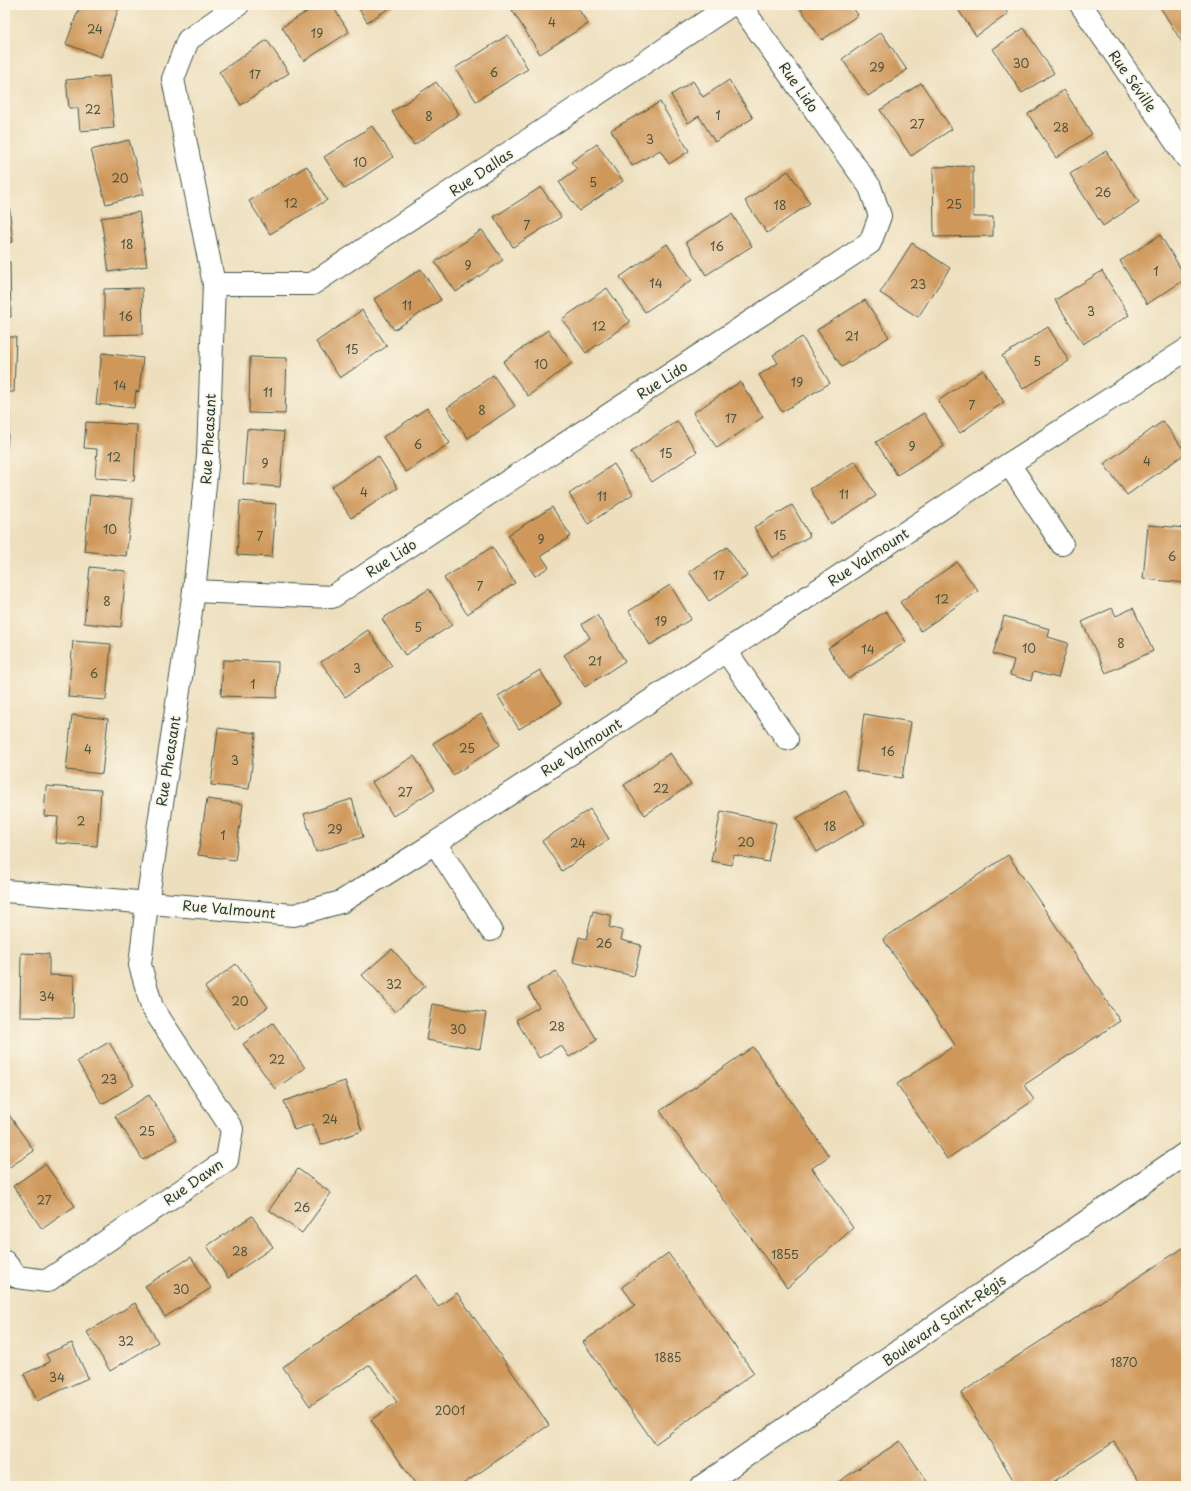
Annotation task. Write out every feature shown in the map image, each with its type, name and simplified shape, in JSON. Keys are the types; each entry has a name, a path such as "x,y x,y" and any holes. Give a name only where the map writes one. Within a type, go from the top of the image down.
{"street":[{"name":"Rue Pheasant","path":"147,903 194,591 208,456 214,284 173,79 188,40 238,5"},
{"name":"Rue Dallas","path":"214,284 312,284 731,5"},
{"name":"Rue Lido","path":"194,591 332,597 870,243 880,216 870,187 740,5"},
{"name":"Rue Séville","path":"1081,5 1186,157"},
{"name":"Rue Valmount","path":"5,891 294,915 341,902 436,842 1009,464 1186,350"},
{"path":"1009,464 1062,544"},
{"path":"726,651 787,739"},
{"path":"436,842 491,930"},
{"name":"Rue Dawn","path":"5,1262 17,1277 47,1281 227,1160 232,1129 152,1007 140,965 147,903"},
{"name":"Boulevard Saint-Régis","path":"702,1486 1186,1153"}],"building":[{"path":"80,5 120,5 101,57 66,44"},
{"path":"318,5 332,5 349,32 304,61 282,27"},
{"path":"357,5 395,5 367,22"},
{"path":"520,5 576,5 588,24 540,54 512,10"},
{"path":"798,5 851,5 858,15 822,40"},
{"path":"955,5 1002,5 1008,14 976,36"},
{"path":"1159,5 1186,5 1186,49"},
{"path":"1024,28 1054,73 1022,93 993,49"},
{"path":"881,32 907,70 868,96 842,59"},
{"path":"508,35 528,69 476,101 455,68"},
{"path":"267,40 289,73 241,105 219,72"},
{"path":"109,76 114,128 80,131 78,108 69,108 66,80"},
{"path":"729,80 753,118 715,142 699,116 688,123 671,95 693,81 703,97"},
{"path":"436,82 459,114 414,145 392,112"},
{"path":"921,83 952,129 911,156 880,110"},
{"path":"1064,90 1092,134 1056,158 1028,114"},
{"path":"660,102 689,151 669,164 660,150 632,166 611,130"},
{"path":"372,126 393,157 345,189 324,157"},
{"path":"129,140 144,194 106,204 91,150"},
{"path":"597,144 623,181 579,211 559,182 577,169 571,162"},
{"path":"1106,151 1139,202 1103,226 1070,174"},
{"path":"307,166 327,200 270,234 249,201"},
{"path":"973,166 973,217 993,217 993,236 934,237 933,167"},
{"path":"788,171 810,203 767,233 745,201"},
{"path":"5,186 7,186 13,242 5,243"},
{"path":"541,187 561,217 513,247 494,217"},
{"path":"139,212 147,266 109,272 101,218"},
{"path":"732,214 752,246 706,275 686,242"},
{"path":"482,230 503,260 456,292 435,262"},
{"path":"1160,235 1186,279 1147,304 1120,261"},
{"path":"912,243 950,268 918,317 880,293"},
{"path":"667,244 692,280 645,312 620,277"},
{"path":"5,262 10,262 11,317 5,317"},
{"path":"421,269 441,300 394,330 374,299"},
{"path":"1102,271 1129,315 1083,344 1055,300"},
{"path":"142,288 143,334 104,335 104,289"},
{"path":"607,288 630,322 586,353 562,319"},
{"path":"865,300 889,337 842,367 817,330"},
{"path":"362,310 387,346 340,378 316,342"},
{"path":"1048,327 1069,361 1023,389 1002,356"},
{"path":"548,330 572,363 528,396 503,362"},
{"path":"5,337 16,337 14,392 5,392"},
{"path":"802,337 830,383 782,412 759,375 778,363 773,355"},
{"path":"102,353 143,358 139,392 136,391 134,408 96,404"},
{"path":"250,357 287,358 285,414 249,413"},
{"path":"983,370 1004,402 960,433 938,401"},
{"path":"493,375 515,406 468,438 447,408"},
{"path":"740,382 763,417 717,448 693,413"},
{"path":"427,408 450,443 406,472 383,437"},
{"path":"924,413 944,446 897,475 876,442"},
{"path":"5,414 10,414 6,458 5,458"},
{"path":"677,421 697,452 652,482 631,452"},
{"path":"1163,421 1186,453 1127,495 1104,464"},
{"path":"86,422 137,425 134,481 95,478 97,449 84,448"},
{"path":"247,429 284,432 280,487 243,484"},
{"path":"378,456 398,488 351,518 331,487"},
{"path":"855,461 876,496 831,524 810,489"},
{"path":"614,464 633,494 588,524 569,494"},
{"path":"90,495 133,499 126,556 84,551"},
{"path":"240,501 276,504 272,557 237,555"},
{"path":"792,505 810,536 772,558 754,527"},
{"path":"552,507 571,536 541,556 549,567 535,576 508,535"},
{"path":"1148,525 1186,528 1186,583 1143,579"},
{"path":"492,547 515,583 467,614 444,578"},
{"path":"727,547 747,576 709,601 689,572"},
{"path":"957,562 978,591 921,631 900,602"},
{"path":"90,567 126,571 121,627 84,623"},
{"path":"670,585 691,619 650,645 629,611"},
{"path":"429,589 452,625 405,655 382,619"},
{"path":"1112,608 1116,616 1133,608 1153,651 1106,673 1082,622"},
{"path":"886,611 906,642 848,679 828,648"},
{"path":"597,615 625,661 585,687 564,655 590,638 582,624"},
{"path":"1004,616 1050,629 1048,637 1068,643 1058,678 1033,672 1031,681 1010,675 1014,660 993,654"},
{"path":"368,630 392,666 345,697 321,662"},
{"path":"73,641 111,644 106,700 68,697"},
{"path":"223,660 278,662 277,698 221,696"},
{"path":"540,670 561,704 519,729 498,696"},
{"path":"481,714 500,745 453,775 433,743"},
{"path":"864,714 911,722 902,778 856,771"},
{"path":"72,715 108,719 102,774 66,770"},
{"path":"218,728 256,733 249,789 211,785"},
{"path":"670,753 691,784 645,815 624,785"},
{"path":"414,756 435,789 393,816 372,782"},
{"path":"46,786 101,790 97,846 56,843 58,817 44,816"},
{"path":"845,790 865,824 817,852 797,818"},
{"path":"207,799 243,804 235,860 198,855"},
{"path":"352,799 363,837 316,852 304,814"},
{"path":"590,809 609,839 562,871 542,841"},
{"path":"721,811 776,823 768,862 734,855 732,865 711,861"},
{"path":"1008,855 1120,1021 1024,1085 1034,1100 947,1159 897,1084 955,1045 883,939"},
{"path":"593,911 612,916 609,927 623,931 621,940 641,945 634,976 573,962 579,937 586,939"},
{"path":"392,949 425,986 395,1012 362,975"},
{"path":"21,953 49,954 49,975 74,976 73,1018 20,1017"},
{"path":"236,964 268,1007 236,1030 205,987"},
{"path":"556,971 597,1040 569,1057 561,1045 539,1058 516,1020 539,1007 528,988"},
{"path":"432,1004 486,1013 480,1049 426,1040"},
{"path":"273,1023 305,1068 275,1089 243,1044"},
{"path":"109,1042 134,1085 102,1104 77,1061"},
{"path":"753,1047 829,1156 812,1168 853,1228 787,1288 660,1111"},
{"path":"345,1081 362,1131 321,1145 313,1124 294,1130 284,1101"},
{"path":"149,1095 177,1139 143,1160 115,1116"},
{"path":"5,1109 34,1151 5,1170"},
{"path":"45,1164 75,1206 42,1229 13,1186"},
{"path":"298,1169 331,1193 302,1233 269,1210"},
{"path":"252,1216 273,1247 228,1278 207,1246"},
{"path":"1186,1246 1186,1486 1142,1486 1114,1442 1047,1486 1017,1486 961,1393"},
{"path":"668,1253 754,1373 655,1444 583,1342 635,1305 622,1287"},
{"path":"191,1257 211,1288 165,1317 145,1286"},
{"path":"416,1275 438,1307 457,1293 549,1425 460,1486 417,1486 371,1420 397,1402 370,1365 310,1406 283,1367"},
{"path":"135,1303 158,1342 110,1371 87,1332"},
{"path":"72,1343 88,1378 37,1401 24,1374 50,1362 46,1354"},
{"path":"900,1441 930,1486 832,1486"}]}
